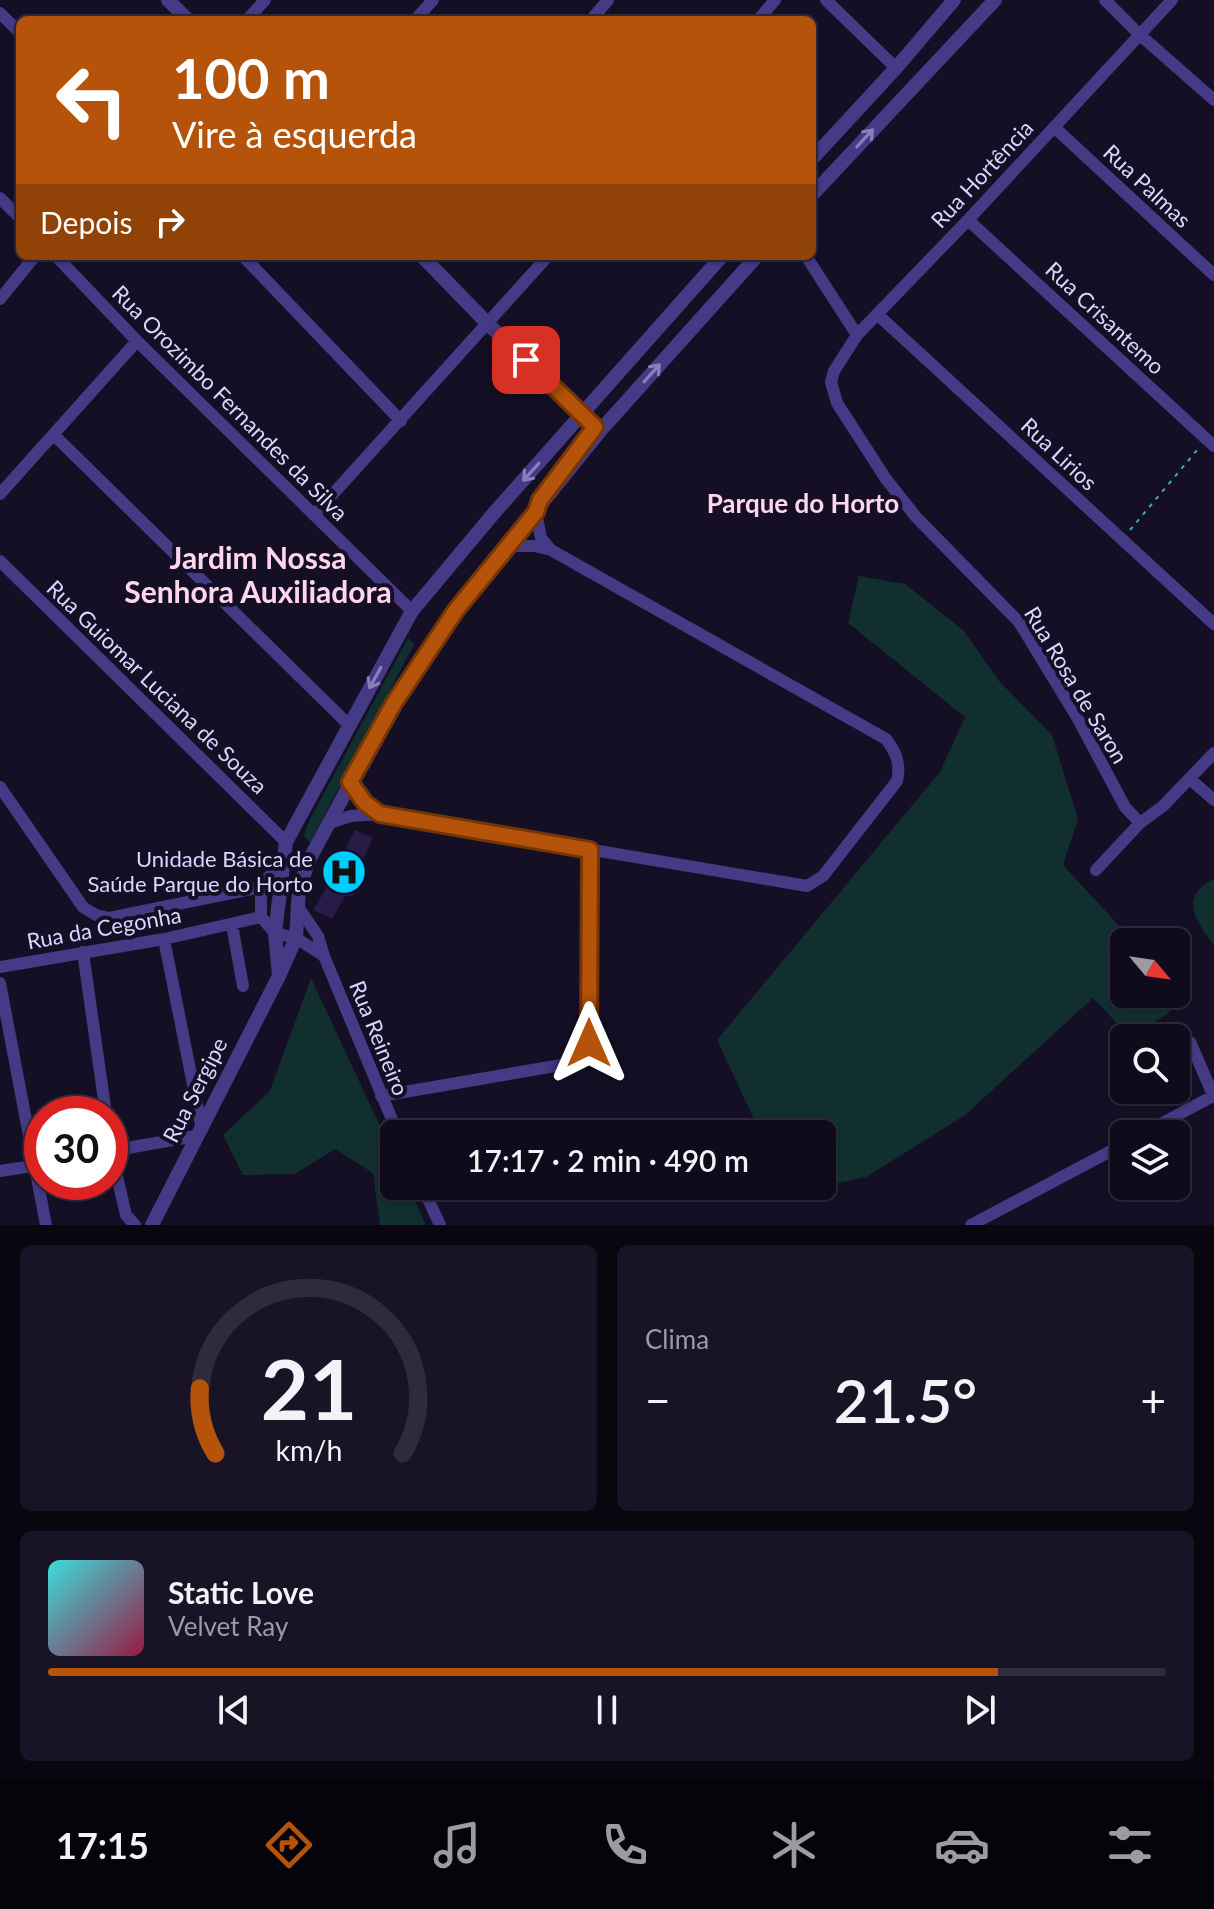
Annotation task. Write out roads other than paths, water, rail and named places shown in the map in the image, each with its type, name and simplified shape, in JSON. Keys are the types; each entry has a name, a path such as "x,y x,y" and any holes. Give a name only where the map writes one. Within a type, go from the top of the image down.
{"street":[{"path":"168,0 184,16"},
{"path":"251,16 265,0"},
{"path":"419,16 433,0"},
{"path":"594,16 608,0"},
{"path":"761,16 775,0"},
{"path":"826,0 896,68"},
{"path":"816,155 954,0"},
{"path":"816,191 995,0"},
{"path":"1105,0 1214,100"},
{"name":"Rua Hortência","path":"831,382 834,371 857,335 1172,0"},
{"path":"0,13 16,29"},
{"name":"Rua Palmas","path":"1054,127 1214,275"},
{"path":"0,198 16,214"},
{"name":"Rua Crisantemo","path":"968,220 1210,443"},
{"path":"0,299 32,260"},
{"name":"Rua Orozimbo Fernandes da Silva","path":"60,260 137,341 412,611"},
{"path":"247,260 401,421"},
{"path":"426,260 598,429"},
{"path":"314,515 544,260"},
{"path":"279,976 275,933 286,842 412,611 494,513 718,260"},
{"path":"296,938 299,888 310,858 394,703 425,655 456,610 536,512 598,429 753,260"},
{"path":"809,260 857,335"},
{"name":"Rua Lirios","path":"877,314 1214,624"},
{"path":"0,494 137,341"},
{"name":"Rua Rosa de Saron","path":"831,382 837,403 893,489 916,517 1019,622 1078,719 1125,807 1140,823"},
{"path":"54,435 349,725"},
{"path":"536,512 541,538 551,550"},
{"path":"329,823 351,816 380,814 807,886 823,876 897,781 899,771 895,751 886,739 551,550 535,546 508,546"},
{"name":"Rua Guiomar Luciana de Souza","path":"0,561 286,842"},
{"path":"1096,870 1140,823 1191,780 1214,753"},
{"path":"1191,780 1214,800"},
{"path":"350,782 365,803 380,814"},
{"path":"0,787 83,907 96,915 109,918 124,916 261,887"},
{"path":"381,1096 573,1063 583,1055 589,1043 590,850"},
{"path":"282,860 261,887 261,917 275,933 296,938 324,956"},
{"name":"Rua Reineiro","path":"297,905 318,936 392,1120"},
{"name":"Rua da Cegonha","path":"0,967 164,939 261,917"},
{"path":"232,925 243,986"},
{"name":"Rua Sergipe","path":"152,1225 296,938"},
{"path":"128,1147 198,1131 164,939"},
{"path":"83,952 103,1096"},
{"path":"0,983 24,1098"},
{"path":"1169,1120 1214,1096 1190,1042"},
{"path":"971,1225 1110,1151"},
{"path":"0,1171 24,1167"},
{"path":"43,1200 46,1225"},
{"path":"122,1200 126,1215 135,1225"},
{"path":"428,1200 440,1225"}],"place":[{"name":"Unidade Básica de Saúde Parque do Horto","path":"344,872"}],"district":[{"name":"Parque do Horto","path":"803,504"},
{"name":"Jardim Nossa Senhora Auxiliadora","path":"258,576"}]}
